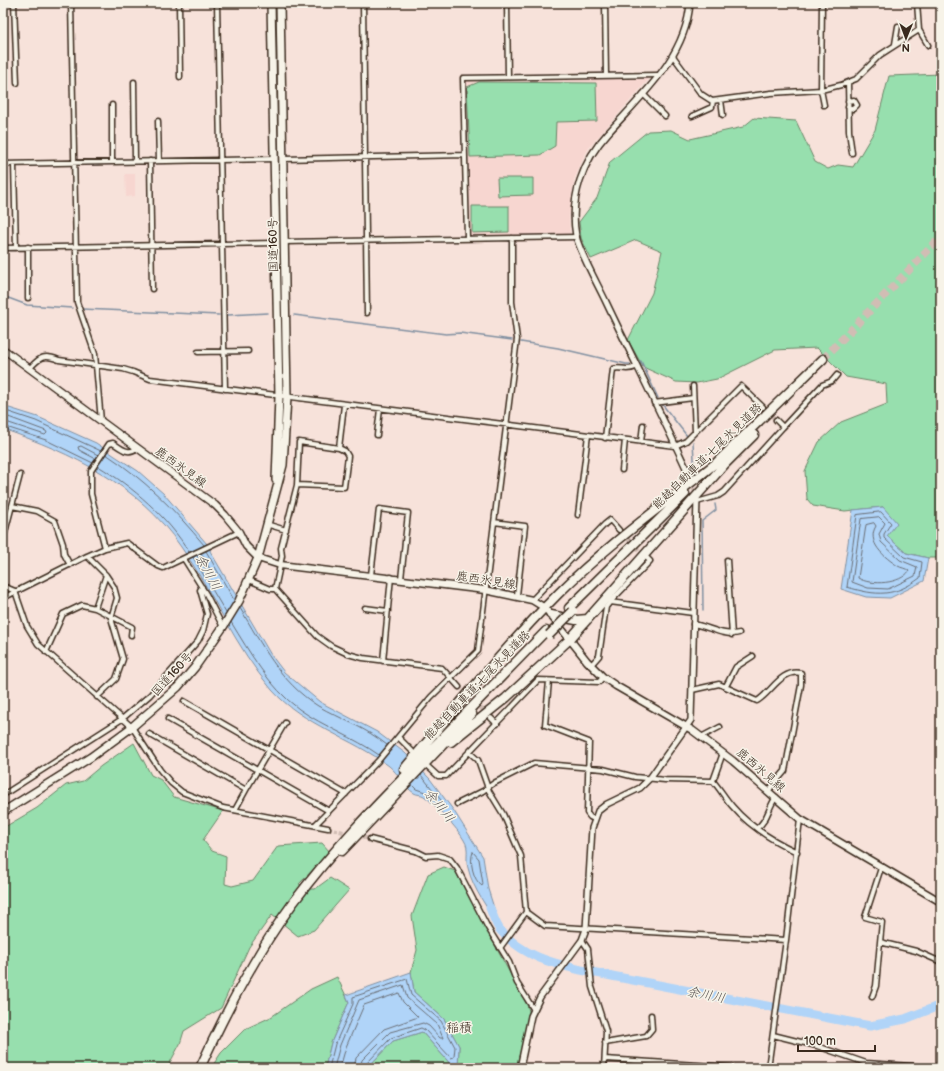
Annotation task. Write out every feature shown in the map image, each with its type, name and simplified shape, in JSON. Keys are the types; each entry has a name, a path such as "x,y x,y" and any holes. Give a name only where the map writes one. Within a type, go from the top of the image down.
{"highway":[{"name":"国道160号","path":"3,812 91,757 132,727 158,706 178,687 203,657 223,628 239,601 258,558 276,486 283,465 287,397 284,242 271,3"},
{"name":"国道160号","path":"276,486 278,396 275,243 279,159 280,3"},
{"name":"能越自動車道;七尾氷見道路","path":"205,1068 253,974 295,910 345,847 419,759 824,360"},
{"path":"419,759 504,651 545,608 598,557 722,462"},
{"path":"419,759 506,698 570,639 722,462"},
{"path":"551,615 576,620 588,619"},
{"name":"能越自動車道;七尾氷見道路","path":"200,1068 227,1013 265,945 292,904 363,818 399,782"}],"main road":[{"name":"鹿西氷見線","path":"3,349 215,505 239,532 246,546 258,558 280,565 391,577 485,590 518,595 532,600 545,608 591,665 603,677 701,736 769,790 800,819 941,902"}],"street":[{"path":"14,3 17,83"},
{"path":"71,3 77,306 93,344 101,421"},
{"path":"179,3 180,76"},
{"path":"217,3 225,389"},
{"path":"363,3 367,313"},
{"path":"507,3 508,77"},
{"path":"605,3 606,76"},
{"path":"690,3 683,36 673,56 643,94 591,154 580,175 576,201 577,237 636,367 691,479"},
{"path":"822,3 821,90 824,105"},
{"path":"917,3 919,30 928,45"},
{"path":"895,44 898,26"},
{"path":"673,56 701,94 713,101 772,93 821,90 848,83 856,79 880,55 919,30"},
{"path":"467,238 463,78 658,75"},
{"path":"134,82 135,161"},
{"path":"848,83 849,131 852,153"},
{"path":"643,94 665,116"},
{"path":"720,100 723,114"},
{"path":"848,101 854,100 857,104 853,109 848,107"},
{"path":"692,116 712,107 713,101"},
{"path":"112,105 112,162"},
{"path":"158,121 159,161"},
{"path":"3,164 465,155"},
{"path":"150,161 152,289"},
{"path":"14,164 16,248"},
{"path":"284,242 577,237"},
{"path":"315,825 378,761 431,697 478,651 517,339 512,302 512,238"},
{"path":"3,248 275,243"},
{"path":"28,248 28,298"},
{"path":"198,352 248,352"},
{"path":"30,368 39,358 44,356 133,372 150,380 675,446 686,441 741,386 763,407"},
{"path":"605,438 613,369 617,368 627,370 636,367"},
{"path":"520,1068 534,1010 540,997 582,940 586,929 592,828 594,819 598,811 607,804 640,788 650,778 691,720 697,500 718,496 724,492 822,385 832,381 837,375"},
{"path":"693,386 695,432"},
{"path":"654,403 693,398"},
{"path":"339,448 344,405"},
{"path":"377,435 380,409"},
{"path":"776,420 783,427"},
{"path":"641,442 643,425"},
{"path":"578,515 588,435"},
{"path":"622,470 625,440"},
{"path":"275,589 282,548 297,485 299,442 339,448 345,451 348,456 344,487 297,485"},
{"path":"105,548 91,494 91,471 107,446 113,443 127,452 132,452 137,448"},
{"path":"3,540 20,475"},
{"path":"12,506 37,511 55,521 63,544 64,554 70,565"},
{"path":"371,575 379,509 408,513 401,579"},
{"path":"532,600 605,524 610,520 619,530"},
{"path":"494,522 525,526 518,595"},
{"path":"266,524 286,530"},
{"path":"3,598 105,548 127,543 158,566 164,568 239,532"},
{"path":"87,556 106,575 114,587 117,598 111,618 123,658 116,679 98,697"},
{"path":"591,665 599,656 606,607 650,561 646,558"},
{"path":"184,559 202,588 223,628"},
{"path":"727,560 732,635"},
{"path":"95,608 106,575"},
{"path":"383,660 391,577"},
{"path":"249,580 270,589 275,589 316,636 331,646 348,654 442,668 459,688"},
{"path":"3,586 15,591 27,626 38,644 132,727 160,770 171,783 182,792 223,808 328,828"},
{"path":"3,796 122,719 150,695 198,642 207,617 200,590 202,588"},
{"path":"610,602 693,614"},
{"path":"46,652 62,614 82,605 95,608 130,627"},
{"path":"365,608 388,611"},
{"path":"131,635 132,629 130,627 133,621"},
{"path":"693,624 707,626 732,635 739,633"},
{"path":"726,686 736,667 753,656"},
{"path":"692,690 719,684 757,701 781,678 797,672 802,675 785,771 769,790"},
{"path":"397,738 438,776 446,776 538,680 599,682 603,677"},
{"path":"549,681 545,724 589,742 587,813 590,818 594,819"},
{"path":"184,701 346,794"},
{"path":"168,718 329,811"},
{"path":"491,718 497,724"},
{"path":"235,810 285,723"},
{"path":"701,736 720,727"},
{"path":"148,734 246,790"},
{"path":"469,752 478,760 488,787 504,814 521,856 526,912 502,943 500,948"},
{"path":"713,782 723,753"},
{"path":"457,804 534,763 589,768 650,778 713,782 732,806 757,828 781,844 797,852"},
{"path":"757,828 764,823 770,806 776,797"},
{"path":"768,1068 776,1018 800,819"},
{"path":"370,839 416,851 426,856 438,855 450,859 457,868 509,962 517,983 534,1010"},
{"path":"872,997 876,986 882,922 866,917 881,868"},
{"path":"526,912 545,926 786,940"},
{"path":"582,940 588,949 592,987 606,1031 604,1068"},
{"path":"880,942 916,951 941,962"},
{"path":"605,1043 646,1036 652,1029 651,1015"},
{"path":"773,1035 817,1046 866,1063 941,1068"},
{"path":"605,1059 743,1068"}],"shaded area":[{"path":"650,78 588,149 574,180 569,217 570,234 469,236 466,81"},
{"path":"125,174 135,174 135,196 126,197"}],"green space":[{"path":"941,74 941,558 928,558 906,553 887,536 883,507 845,511 813,506 807,499 805,471 819,442 841,422 887,404 886,384 846,377 817,348 775,350 717,379 697,383 676,382 643,367 628,340 652,293 662,251 636,240 591,259 581,238 579,222 597,198 610,162 648,131 671,130 690,139 743,127 754,118 796,121 815,162 828,169 838,165 853,167 875,130 889,76"},
{"path":"479,82 596,83 597,121 556,122 555,146 540,155 470,157 467,87"},
{"path":"497,178 533,178 533,195 498,196"},
{"path":"472,206 509,206 509,232 472,233"},
{"path":"134,743 151,775 161,780 174,797 223,811 203,840 212,851 226,856 225,884 232,886 253,881 278,846 322,843 330,852 299,884 310,889 315,889 330,878 349,890 314,930 298,936 272,915 249,947 221,1008 184,1031 180,1044 167,1068 3,1068 3,964 8,964 3,958 3,828 37,808 66,785 83,781 101,766"},
{"path":"444,867 455,871 527,1005 532,1020 526,1031 516,1068 458,1068 459,1046 444,1019 414,992 411,972 417,950 412,916 428,874"},
{"path":"337,977 349,1002 331,1043 325,1068 211,1068 221,1053 245,1029 271,1017 311,989"},
{"path":"422,1032 454,1068 367,1068 393,1041"}],"water":[{"path":"3,406 38,417 96,443 138,471 164,494 211,549 210,551 271,655 284,672 320,702 377,732 405,753 430,779 454,811 483,857 488,889 501,930 470,876 467,864 466,843 457,829 439,810 424,796 415,794 410,790 389,766 375,756 313,722 284,702 272,690 247,656 193,565 164,525 145,506 102,474 54,449 3,429"},
{"path":"883,507 897,523 887,536 906,553 928,558 924,581 890,598 866,597 841,589 853,510"},
{"path":"411,972 414,992 444,1019 459,1046 458,1068 454,1068 422,1032 393,1041 367,1068 325,1068 331,1043 349,1002 346,995"}],"waterway":[{"path":"3,296 27,305 72,308"},
{"path":"82,309 219,315"},
{"path":"228,315 268,313"},
{"path":"294,315 446,334 460,333 512,340"},
{"path":"521,342 558,348 630,364"},
{"path":"639,362 641,361 658,398"},
{"path":"662,404 687,436"},
{"path":"693,442 695,476"},
{"path":"703,610 702,521 716,510 715,504"},
{"name":"余川川","path":"490,908 499,929 519,947 548,961 581,970 870,1026 905,1019 941,1005"}],"tunnel":[{"path":"823,359 941,237"},
{"path":"767,411 776,420"},
{"path":"692,481 697,498"},
{"path":"619,530 645,556"},
{"path":"459,687 487,714"},
{"path":"328,828 351,834"},
{"path":"357,836 370,839"}],"district":[{"name":"稲積","path":"459,1027"}]}
